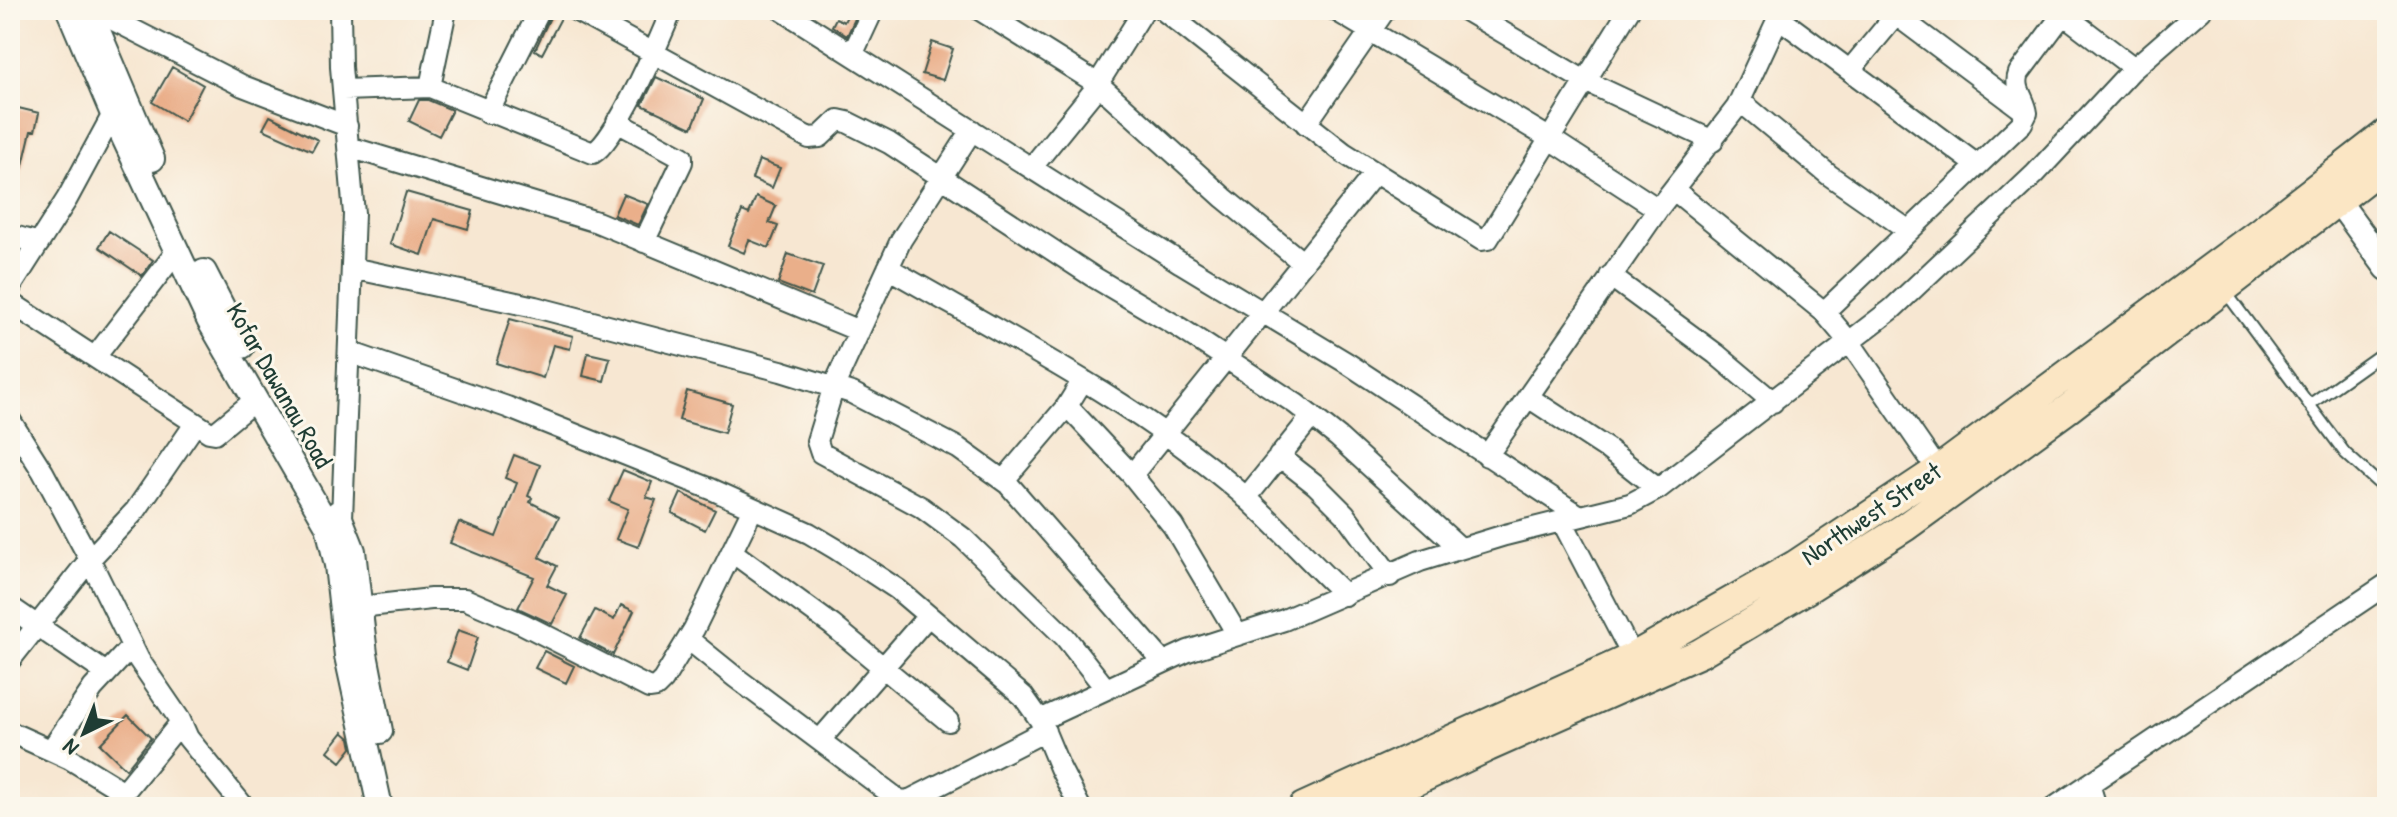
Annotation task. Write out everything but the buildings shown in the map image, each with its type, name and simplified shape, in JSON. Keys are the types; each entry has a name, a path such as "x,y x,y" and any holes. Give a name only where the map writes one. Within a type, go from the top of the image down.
{"main road":[{"name":"Northwest Street","path":"1303,807 1633,657 1795,565 1938,470 2258,233 2387,133"},
{"name":"Northwest Street","path":"1361,807 1700,653 1759,619 1905,527 2069,408 2387,163"}],"street":[{"name":"Kofar Dawanau Road","path":"69,10 113,114 209,320 328,526 356,655 380,807"},
{"name":"Kofar Dawanau Road","path":"91,10 140,133 206,275 265,393 342,518 353,551 360,607 356,655"},
{"path":"91,10 348,136 597,222 859,331"},
{"path":"340,10 343,90 354,214 342,518"},
{"path":"430,87 446,10"},
{"path":"488,113 540,10"},
{"path":"575,10 809,138 820,137 838,120 889,143 1312,416 1460,548"},
{"path":"343,90 430,87 593,153 607,140 655,54 672,10"},
{"path":"782,10 1371,379 1487,456 1571,519 1633,657"},
{"path":"853,53 873,10"},
{"path":"980,10 1098,84 1224,198 1302,262"},
{"path":"1032,167 1098,84 1144,10"},
{"path":"1163,10 1306,124 1375,173 1482,240 1488,239 1629,10"},
{"path":"1335,10 1549,138 1658,209"},
{"path":"1306,124 1385,10"},
{"path":"1465,10 1585,81 1713,141"},
{"path":"688,639 890,794 908,801 1106,689 1207,643 1284,620 1420,561 1630,504 1658,489 1851,344 1962,247 2134,68 2201,10"},
{"path":"1824,312 2022,123 2027,113 2016,81 2062,11 2134,68"},
{"path":"1851,69 1898,12 2027,113"},
{"path":"1487,456 1610,276 1740,101 1781,14 1977,165"},
{"path":"1740,101 1829,175 1908,230"},
{"path":"10,288 67,199 113,114"},
{"path":"617,122 682,157 644,242"},
{"path":"972,130 901,240 834,386 817,441 821,453 921,507 963,538 1065,637 1106,689"},
{"path":"1132,475 1375,173"},
{"path":"1674,190 1824,312 1851,344 1938,470"},
{"path":"2338,201 2387,268"},
{"path":"10,235 39,243"},
{"path":"95,357 177,251"},
{"path":"352,268 535,307 834,386 958,448 1004,480 1163,662"},
{"path":"888,268 1083,380 1164,435 1246,498 1345,595"},
{"path":"1610,276 1716,354 1773,402"},
{"path":"10,302 195,424 215,433 255,400"},
{"path":"349,352 507,407 753,508 836,549 897,589 1016,690 1043,725 1080,807"},
{"path":"1004,480 1067,406 1083,380"},
{"path":"1528,397 1606,448 1658,489"},
{"path":"1067,406 1132,475 1173,526 1237,634"},
{"path":"1246,498 1312,416"},
{"path":"10,420 43,472 90,559 132,646 231,802"},
{"path":"10,660 90,559 136,510 195,424"},
{"path":"1279,456 1316,485 1345,514 1390,576"},
{"path":"360,607 431,599 465,599 523,624 625,678 649,688 656,687 688,639 753,508"},
{"path":"732,552 884,667 948,721"},
{"path":"2055,807 2387,584"},
{"path":"10,607 106,673"},
{"path":"820,740 928,616"},
{"path":"51,750 106,673 132,646"},
{"path":"356,655 395,807"},
{"path":"10,732 51,750 118,800 181,722"},
{"path":"2089,784 2096,807"}],"lane":[{"path":"2224,289 2345,453 2377,482 2387,487"},
{"path":"2309,405 2378,356"}]}
